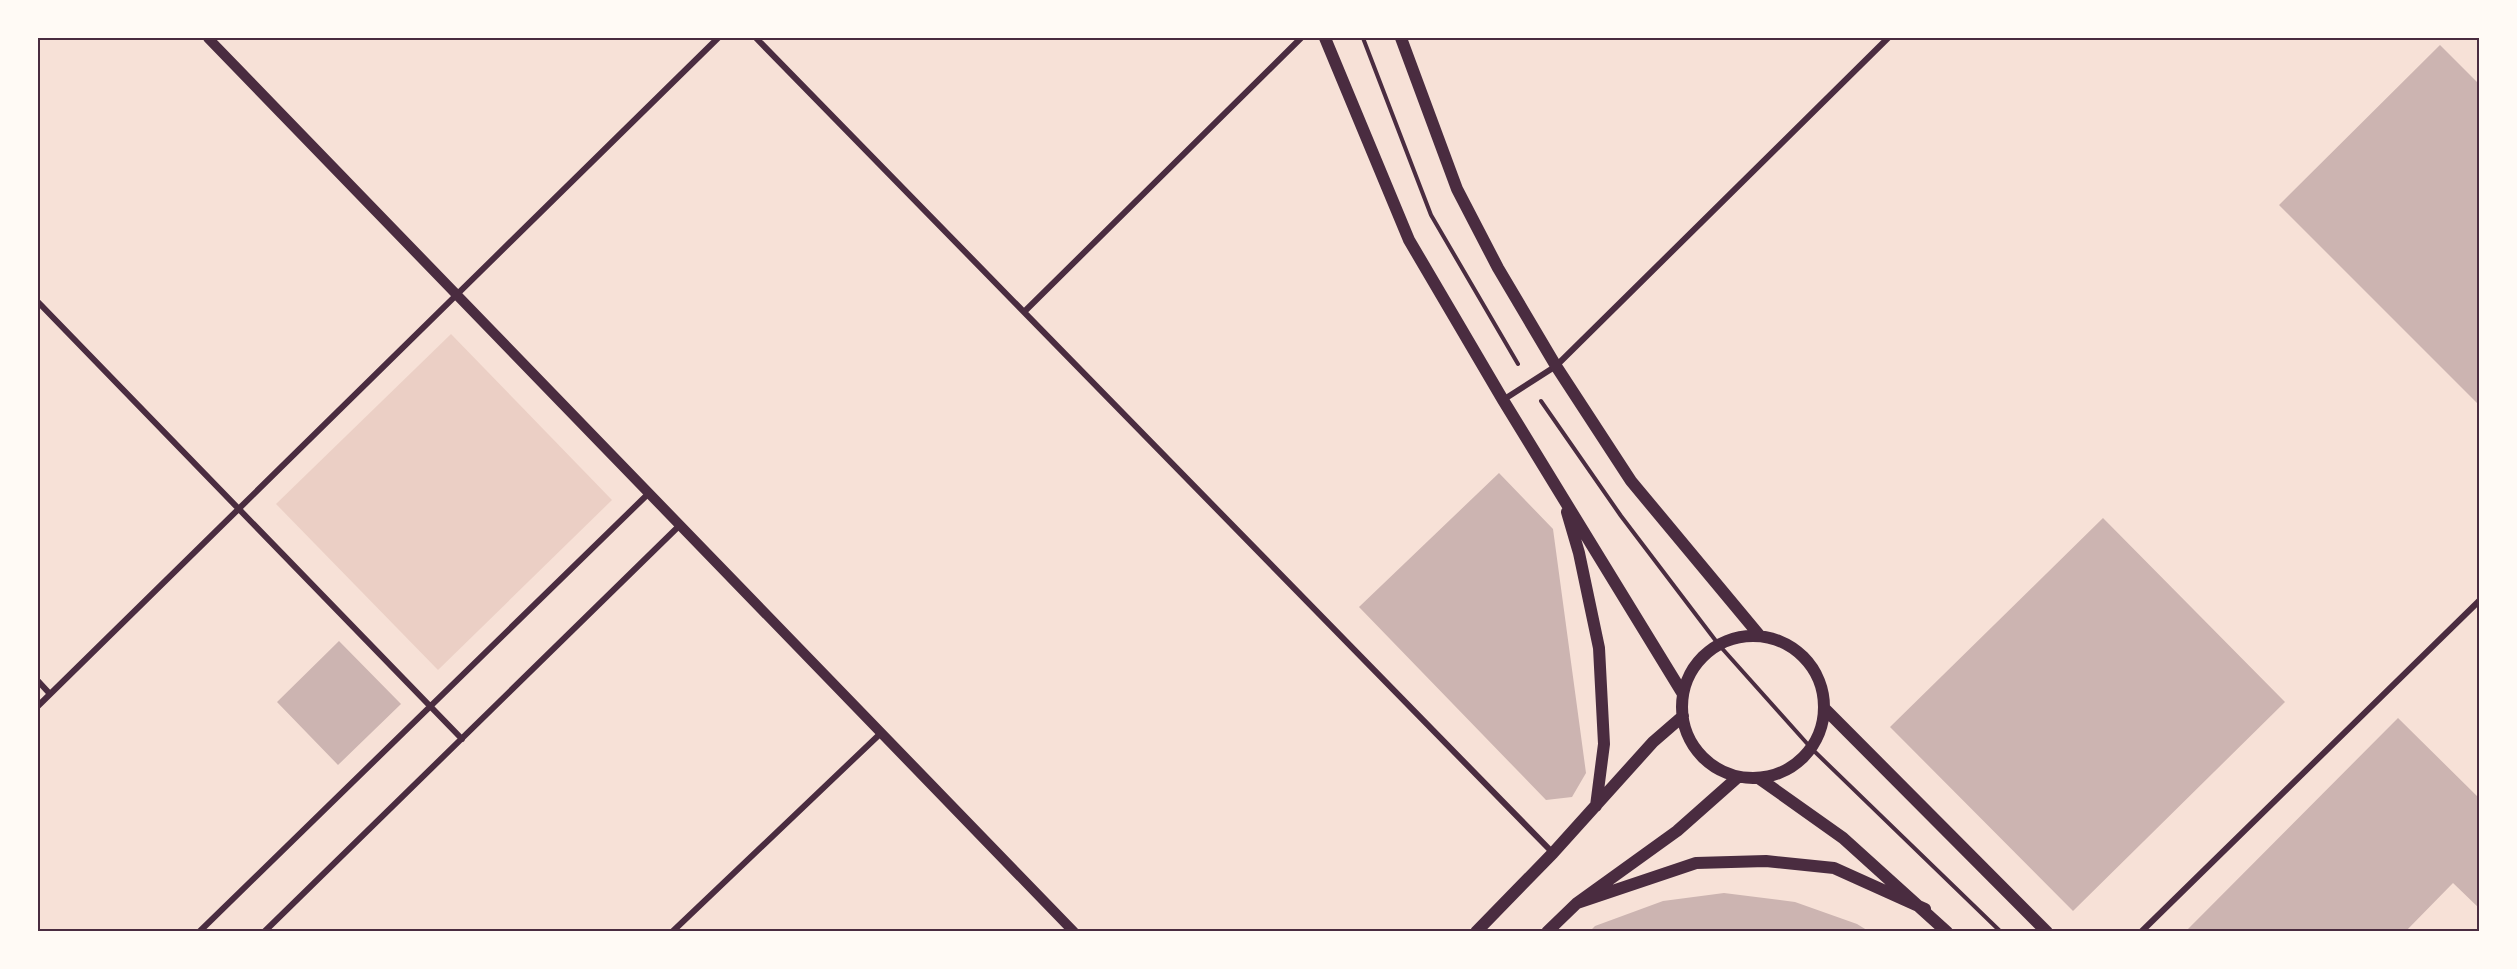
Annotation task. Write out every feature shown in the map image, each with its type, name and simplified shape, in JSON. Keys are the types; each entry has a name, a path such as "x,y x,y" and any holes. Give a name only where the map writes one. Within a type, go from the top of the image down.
{"main road":[{"path":"1324,38 1409,240 1503,400 1683,694"},
{"path":"1401,38 1457,189 1498,268 1556,366 1631,481 1760,636"},
{"path":"1561,494 1579,553 1599,648 1604,744 1596,806"},
{"path":"1760,636 1780,641 1799,652 1813,669 1822,688 1825,710 1821,730 1812,748 1798,764 1780,774 1760,778 1738,777 1718,769 1701,755 1689,737 1683,716 1683,694 1690,675 1702,658 1719,645 1738,638 1760,636"},
{"path":"1825,710 2047,932"},
{"path":"1476,932 1553,853 1653,742 1683,716"},
{"path":"1547,932 1577,903 1677,831 1738,777"},
{"path":"1760,778 1843,838 1925,909 1947,932"},
{"path":"1577,903 1696,863 1766,861 1834,868 1925,909"}],"street":[{"path":"208,38 1072,931"},
{"path":"38,706 718,38"},
{"path":"756,38 1553,853"},
{"path":"1024,312 1301,38"},
{"path":"1503,400 1556,366 1888,38"},
{"path":"38,302 462,739"},
{"path":"199,932 649,493"},
{"path":"264,932 680,525"},
{"path":"2141,932 2480,600"},
{"path":"38,681 50,694"},
{"path":"672,932 881,733"}],"shaded area":[{"path":"451,334 612,500 438,670 276,504"}],"building":[{"path":"2440,45 2480,85 2480,406 2279,205"},
{"path":"1499,473 1553,529 1586,773 1572,797 1546,800 1359,607"},
{"path":"2103,518 2285,702 2073,911 1890,727"},
{"path":"339,641 401,704 338,765 277,702"},
{"path":"2398,718 2480,799 2480,909 2453,883 2405,932 2185,932"},
{"path":"1724,893 1795,902 1857,924 1870,932 1589,932 1595,926 1663,901"}]}
